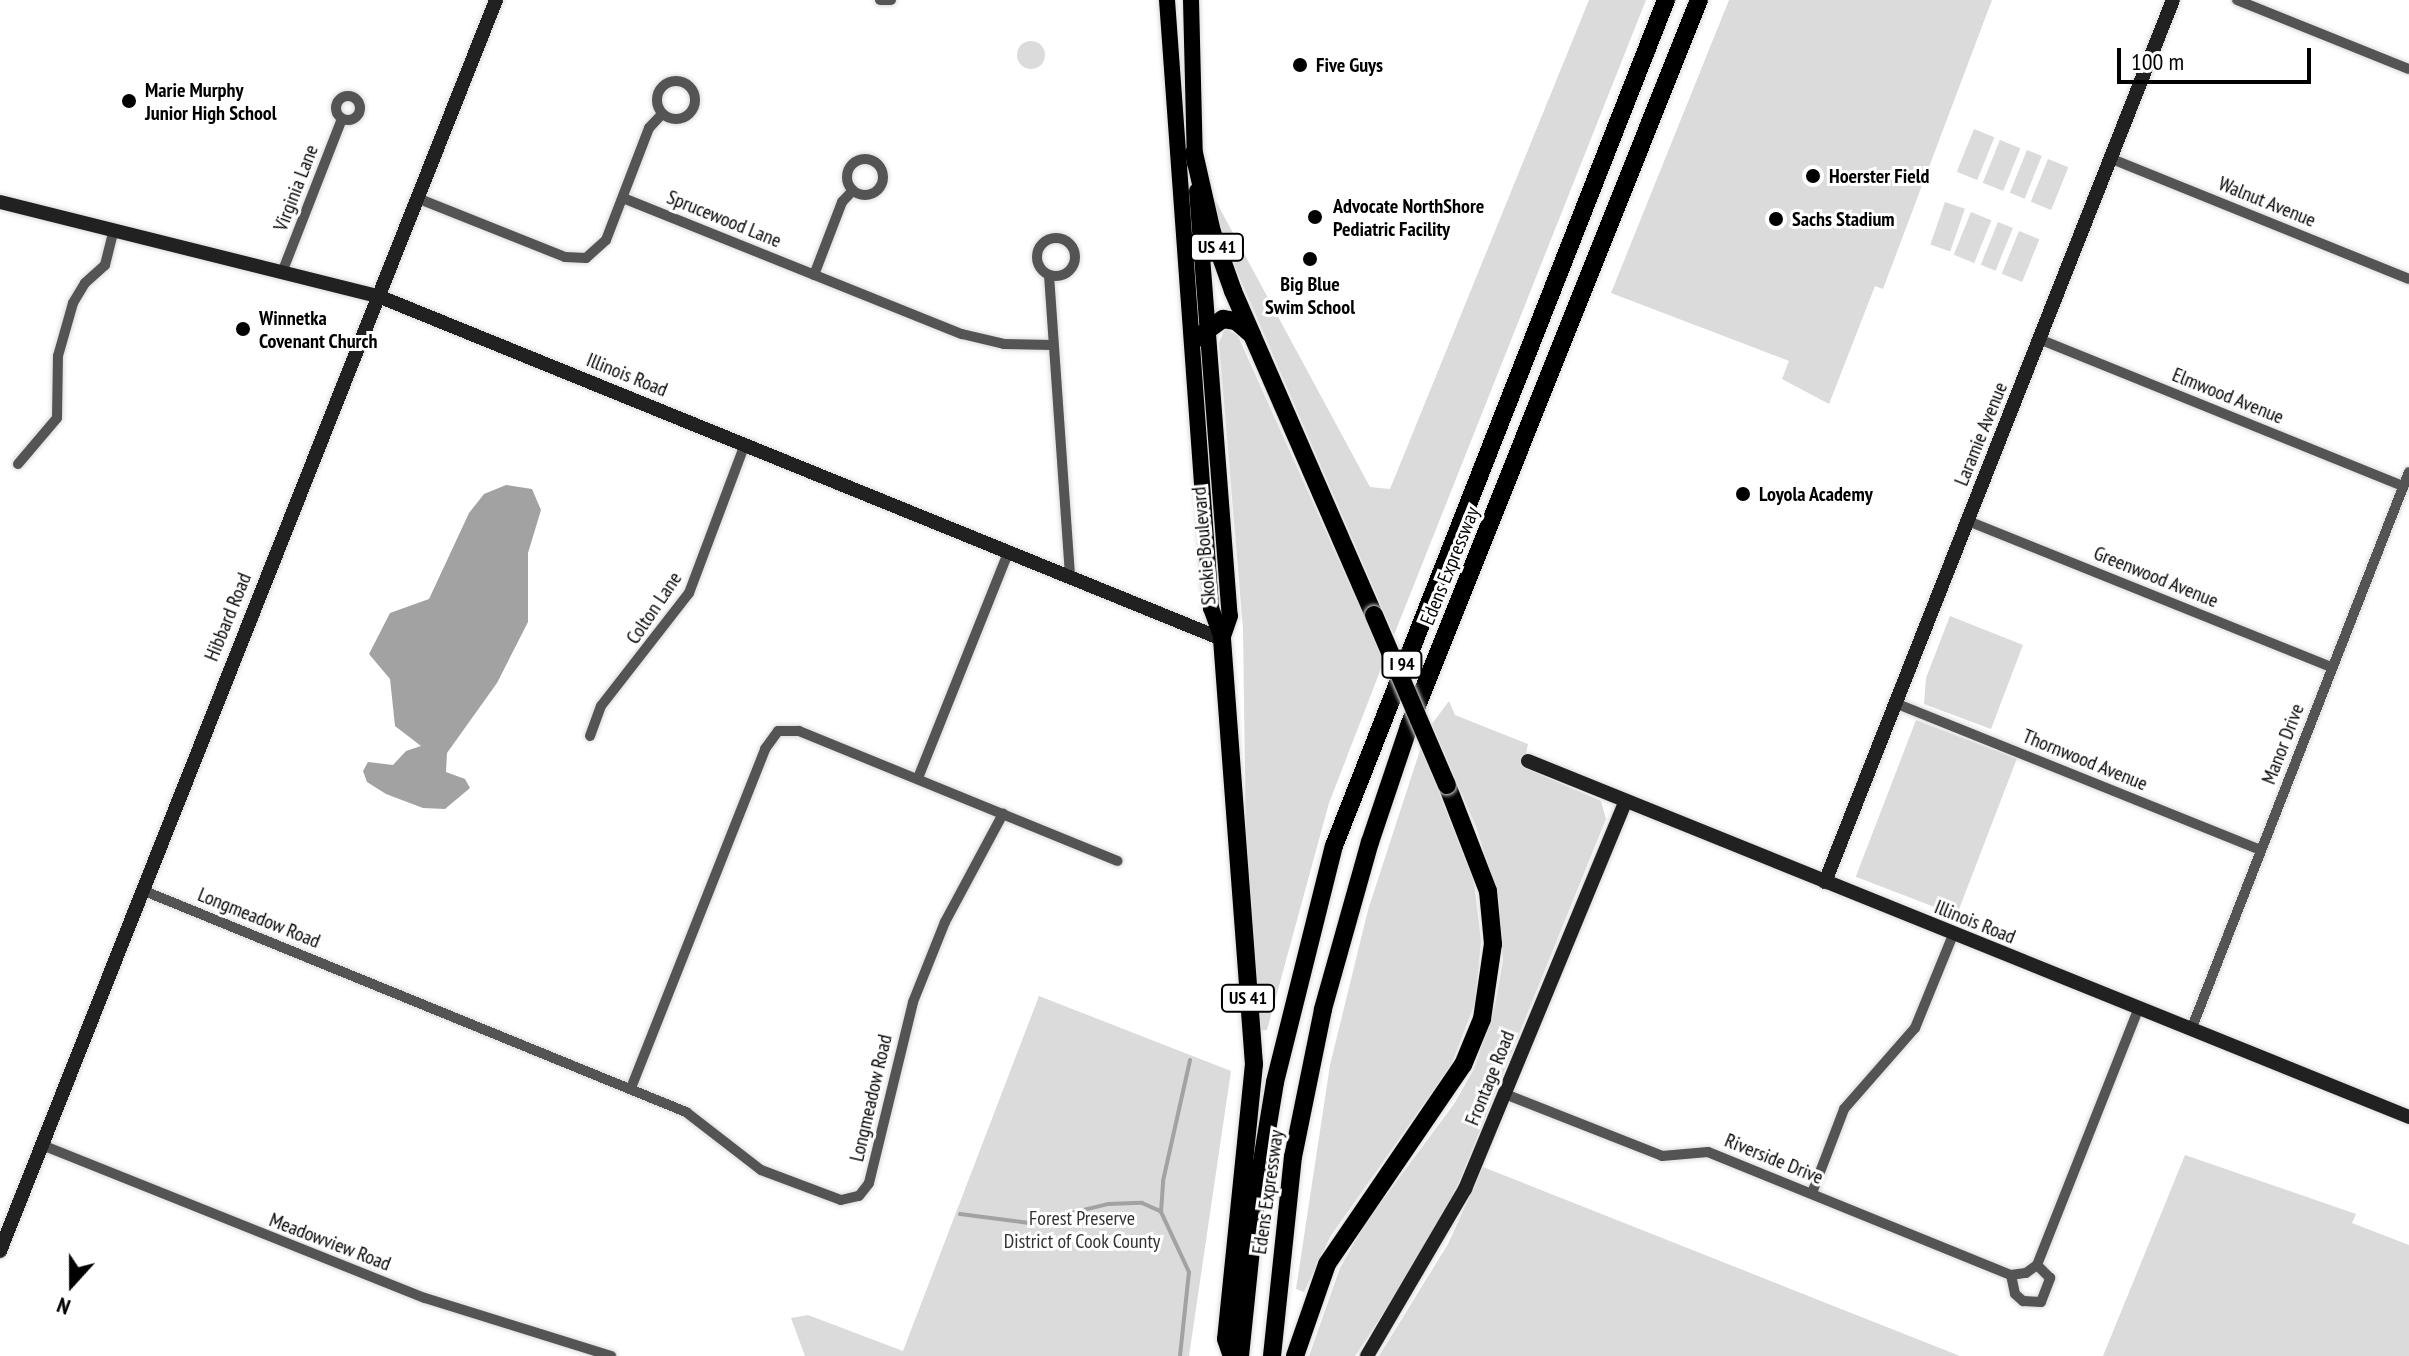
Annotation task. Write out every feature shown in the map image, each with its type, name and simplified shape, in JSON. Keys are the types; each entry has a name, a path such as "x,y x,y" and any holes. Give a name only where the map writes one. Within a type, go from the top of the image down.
{"highway":[{"name":"Edens Expressway","path":"1240,1356 1257,1191 1275,1082 1334,846 1666,0"},
{"name":"Edens Expressway","path":"1272,1356 1293,1157 1346,920 1409,726 1699,0"},
{"name":"US 41","path":"1194,153 1212,232 1254,337 1447,785 1488,891 1493,944 1482,1019 1463,1065 1327,1264 1295,1356"},
{"path":"1194,340 1207,326 1229,320 1254,337"},
{"name":"US 41","path":"1222,639 1254,1064 1226,1339 1232,1356"}],"main road":[{"name":"Skokie Boulevard","path":"1167,0 1211,608 1222,639"},
{"name":"Skokie Boulevard","path":"1191,0 1194,153 1230,616 1222,639"}],"street":[{"name":"Hibbard Road","path":"0,1251 496,0"},
{"path":"880,0 891,0"},
{"name":"Laramie Avenue","path":"1825,882 2173,0"},
{"path":"2237,0 2409,69"},
{"path":"417,198 576,258 586,258 601,248 649,128 662,114"},
{"name":"Virginia Lane","path":"283,270 342,119"},
{"name":"Walnut Avenue","path":"2112,159 2409,279"},
{"path":"814,275 842,202 853,190"},
{"name":"Sprucewood Lane","path":"623,198 962,334 1004,344 1052,345"},
{"name":"Illinois Road","path":"0,202 378,296 1070,574 1222,639"},
{"path":"18,464 57,418 58,356 73,303 105,265 114,229"},
{"path":"1049,275 1070,574"},
{"name":"Elmwood Avenue","path":"2039,339 2403,486"},
{"name":"Colton Lane","path":"590,736 601,706 689,593 745,444"},
{"name":"Manor Drive","path":"2191,1030 2409,472"},
{"name":"Greenwood Avenue","path":"1968,521 2332,667"},
{"path":"918,778 1009,550"},
{"name":"Thornwood Avenue","path":"1895,703 2261,850"},
{"path":"631,1088 773,736 784,729 799,731 918,778 1117,861"},
{"name":"Illinois Road","path":"1528,761 2409,1117"},
{"name":"Frontage Road","path":"1367,1356 1444,1232 1505,1094 1625,802"},
{"name":"Longmeadow Road","path":"142,890 700,1118 771,1176 830,1198 859,1196 872,1174 913,1002 945,922 1003,814"},
{"path":"1812,1193 1847,1102 1915,1028 1953,935"},
{"path":"2011,1275 2015,1294 2023,1301 2041,1302 2050,1278 2037,1265 2138,1010"},
{"name":"Riverside Drive","path":"1505,1094 1662,1156 1708,1152 2011,1275 2026,1273 2037,1265"},
{"name":"Meadowview Road","path":"42,1145 413,1294 611,1356"}],"green space":[{"path":"1589,0 1646,0 1394,635 1216,223 1213,196 1370,487 1390,489"},
{"name":"Sachs Stadium","path":"1729,0 1992,0 1883,289 1875,286 1829,404 1782,379 1789,361 1611,293"},
{"path":"1031,41 1041,45 1045,55 1041,65 1031,69 1021,65 1017,55 1021,45"},
{"path":"1974,129 1994,137 1977,180 1957,172"},
{"path":"2000,140 2020,148 2003,191 1983,183"},
{"path":"2027,150 2042,156 2025,199 2010,193"},
{"path":"2048,159 2068,167 2051,210 2031,202"},
{"path":"1945,202 1965,209 1950,251 1930,245"},
{"path":"1971,212 1991,220 1974,263 1954,255"},
{"path":"1998,222 2013,228 1996,271 1981,265"},
{"path":"2019,231 2039,239 2022,282 2002,274"},
{"path":"1225,328 1238,336 1384,661 1329,803 1267,1030 1259,1030 1246,844 1243,629 1219,343"},
{"path":"1950,616 2023,645 1991,729 1924,704 1926,678"},
{"path":"1449,701 1455,715 1528,744 1523,767 1601,801 1606,819 1459,1182 1423,1253 1355,1356 1309,1356 1340,1268 1365,1224 1454,1104 1474,1069 1495,1005 1503,961 1499,900 1477,829 1432,724"},
{"path":"1916,720 2017,759 1957,916 1856,877"},
{"path":"1421,747 1474,882 1481,941 1475,1003 1451,1065 1330,1237 1304,1292 1296,1289 1330,1065 1368,910"},
{"name":"Forest Preserve District of Cook County","path":"1039,996 1231,1071 1189,1356 805,1356 791,1318 808,1315 903,1351"},
{"path":"2185,1155 2356,1214 2352,1223 2409,1245 2409,1356 2103,1356"},
{"path":"1483,1167 1960,1356 1379,1356 1448,1244"}],"shaded area":[{"path":"506,485 532,489 541,510 528,553 528,622 497,683 447,753 446,772 465,779 470,788 445,809 423,808 386,794 367,782 363,771 368,762 393,765 406,751 421,746 395,726 390,679 369,654 390,613 429,599 469,513 484,494"}],"waterway":[{"path":"1180,1356 1189,1272 1161,1212 1163,1181 1190,1060"},
{"path":"960,1214 1029,1223 1108,1204 1142,1203 1160,1211"}],"place":[{"name":"Five Guys","path":"1300,65"},
{"name":"Marie Murphy Junior High School","path":"129,101"},
{"name":"Hoerster Field","path":"1813,176"},
{"name":"Advocate NorthShore Pediatric Facility","path":"1315,217"},
{"name":"Sachs Stadium","path":"1776,219"},
{"name":"Big Blue Swim School","path":"1310,259"},
{"name":"Winnetka Covenant Church","path":"243,329"},
{"name":"Loyola Academy","path":"1743,494"}]}
